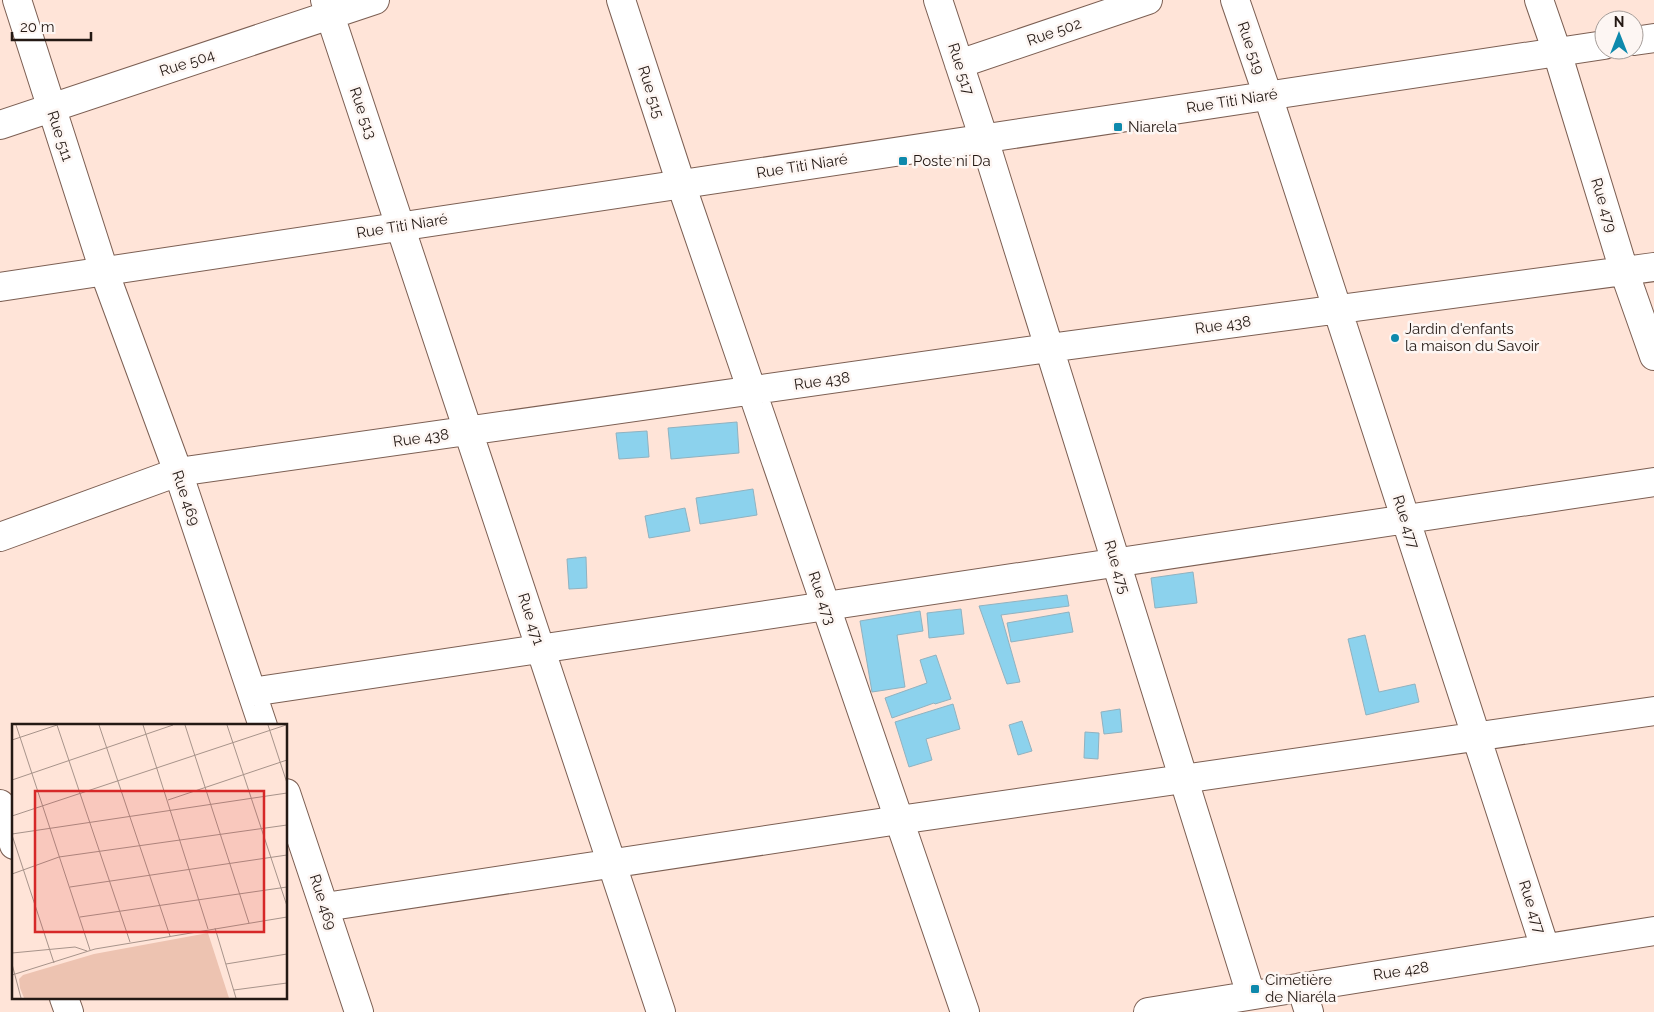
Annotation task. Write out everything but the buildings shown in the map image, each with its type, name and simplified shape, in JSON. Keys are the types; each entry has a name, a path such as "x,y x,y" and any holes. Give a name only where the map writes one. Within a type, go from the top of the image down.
{"street":[{"name":"Rue 511","path":"17,0 104,271"},
{"name":"Rue 504","path":"0,125 52,108 327,8 375,0"},
{"name":"Rue 515","path":"621,0 680,184"},
{"name":"Rue 517","path":"938,0 984,138"},
{"name":"Rue 502","path":"959,64 1148,0"},
{"name":"Rue 519","path":"1235,0 1268,96"},
{"name":"Rue 479","path":"1539,0 1558,52 1624,271 1654,356"},
{"name":"Rue 513","path":"327,8 401,226"},
{"name":"Rue Titi Niaré","path":"0,287 1594,47"},
{"name":"Rue 477","path":"1268,96 1546,948"},
{"name":"Rue 475","path":"984,138 1251,995"},
{"name":"Rue 473","path":"680,184 965,1012"},
{"name":"Rue 471","path":"401,226 661,1012"},
{"name":"Rue 438","path":"0,537 178,472 752,392 1049,348 1654,266"},
{"name":"Rue 469","path":"104,271 178,472 262,724"},
{"path":"252,692 1654,482"},
{"path":"325,907 899,820 1184,780 1654,710"},
{"name":"Rue 469","path":"288,799 359,1012"},
{"path":"0,804 12,839"},
{"name":"Rue 428","path":"1148,1012 1251,995 1305,1000 1546,948 1654,932"},
{"path":"65,1000 69,1012"}],"place":[{"name":"Niarela","path":"1118,127"},
{"name":"Poste ni Da","path":"903,161"},
{"name":"Jardin d'enfants la maison du Savoir","path":"1395,338"},
{"name":"Cimetière de Niaréla","path":"1255,989"}]}
